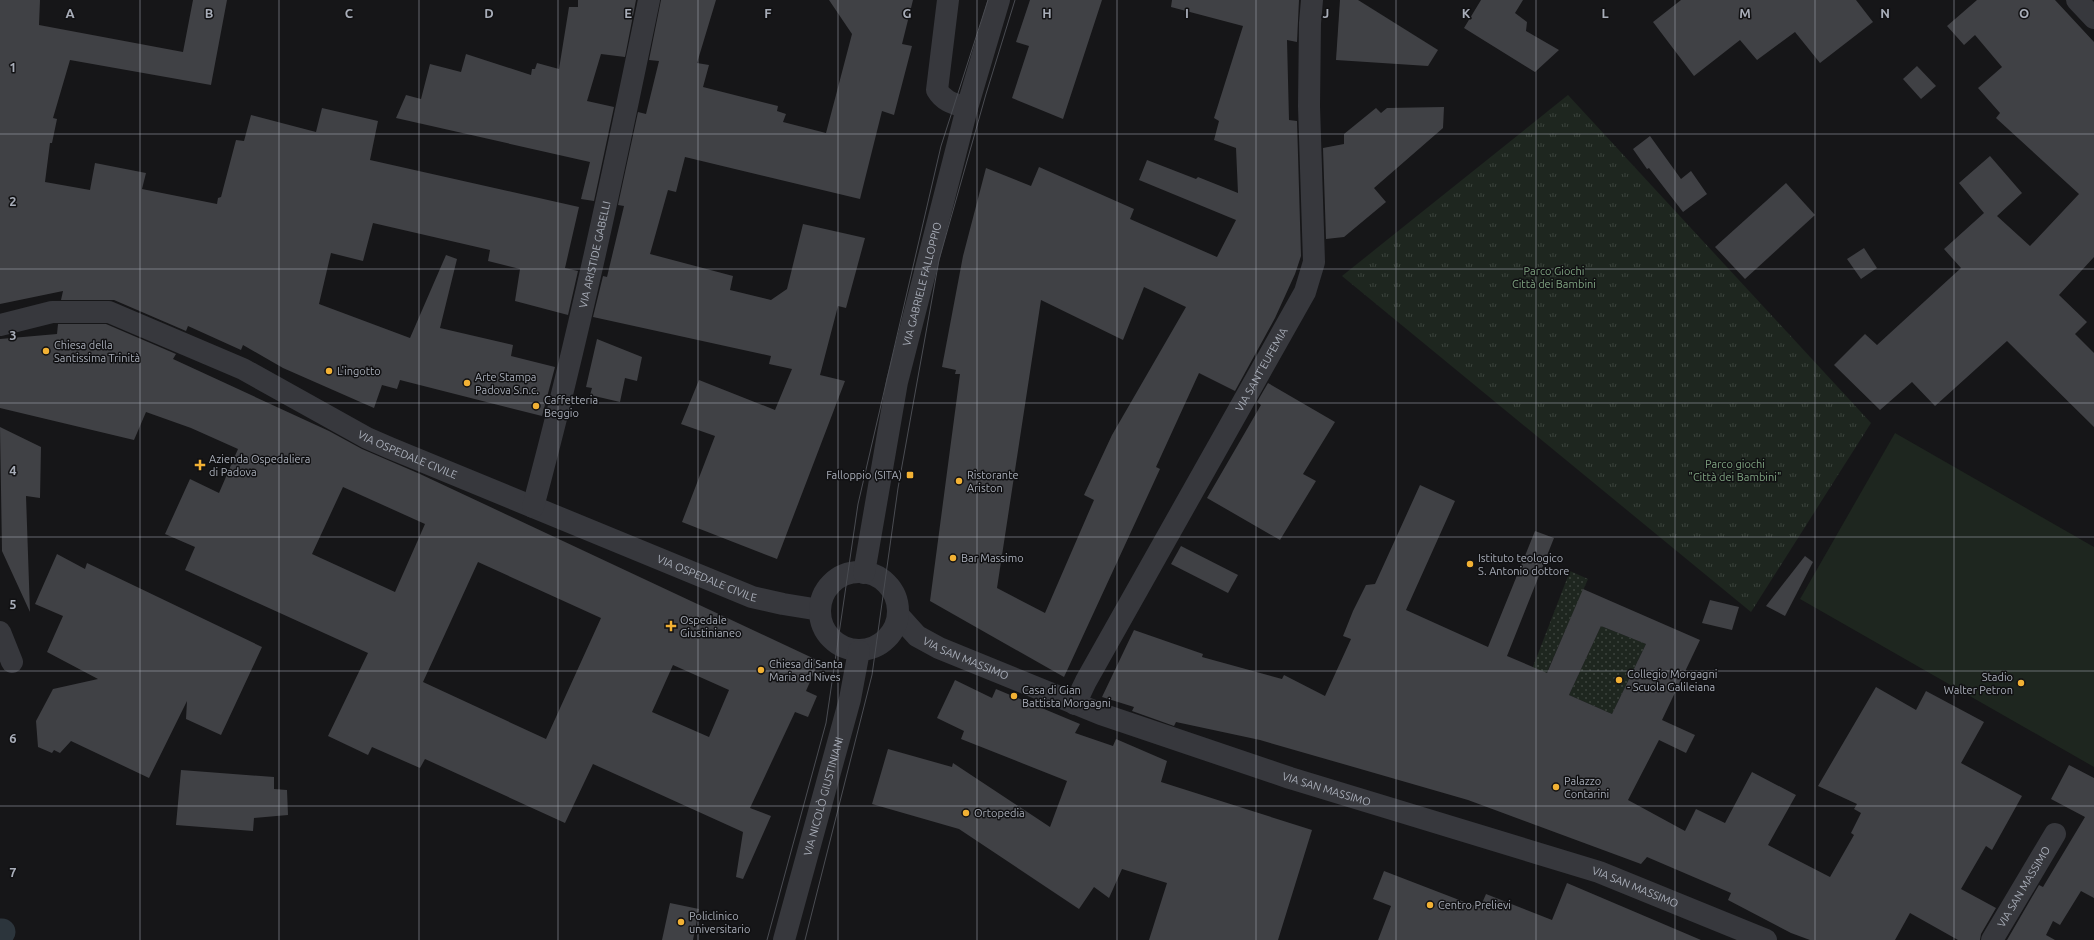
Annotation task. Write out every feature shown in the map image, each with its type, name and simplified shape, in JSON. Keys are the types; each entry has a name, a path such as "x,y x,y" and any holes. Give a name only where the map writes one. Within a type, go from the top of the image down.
{"street":[{"name":"VIA ARISTIDE GABELLI","path":"533,507 554,432 601,230 649,0"},
{"path":"948,0 937,90 941,96 949,102 968,108"},
{"name":"VIA GABRIELE FALLOPPIO","path":"864,573 897,382 968,108 999,0"},
{"name":"VIA SANT'EUFEMIA","path":"1076,704 1086,681 1305,292 1314,262 1310,106 1310,22 1312,0"},
{"path":"2077,0 2094,18"},
{"name":"VIA OSPEDALE CIVILE","path":"0,325 52,312 110,312 243,368 367,438 752,597 820,610"},
{"path":"856,572 864,573 878,577 887,584 894,593 898,604 898,615 895,627 890,637 881,644 870,649 858,651 842,646 829,636 821,621 820,610 827,589 834,581 844,575 856,572"},
{"name":"VIA SAN MASSIMO","path":"898,615 917,636 939,648 1076,704 1290,778 1599,872 1766,940"},
{"path":"0,632 12,662"},
{"name":"VIA NICOLÒ GIUSTINIANI","path":"784,940 850,699 858,651"},
{"name":"VIA SAN MASSIMO","path":"1992,940 2055,834"}],"green space":[{"name":"Parco Giochi Città dei Bambini","path":"1568,95 1871,423 1751,612 1342,276"},
{"name":"Stadio Walter Petron","path":"1895,433 2094,547 2094,767 1800,599"},
{"path":"1570,571 1588,579 1533,704 1512,721"},
{"path":"1601,626 1646,644 1612,714 1569,695"}],"building":[{"path":"0,0 40,0 39,25 183,52 193,0 227,0 211,85 70,60 53,118 57,119 52,143 50,143 45,182 90,190 95,163 146,173 142,189 217,204 218,198 221,197 236,140 244,141 251,115 316,132 322,108 378,121 370,160 579,207 565,268 578,271 568,315 515,301 520,269 488,261 490,250 373,223 363,261 331,253 319,304 410,338 446,255 457,259 440,328 513,345 511,356 555,367 542,416 400,380 397,389 382,385 374,408 283,368 243,345 241,350 188,326 186,331 114,300 61,300 63,291 0,304"},
{"path":"578,0 636,0 625,57 601,54 587,101 614,107 594,201 581,199 590,162 396,118 406,95 421,99 430,64 461,72 466,54 531,75 532,69 535,69 537,63 559,69 569,7 578,7"},
{"path":"661,0 716,0 697,63 709,65 703,87 778,106 777,111 786,114 783,122 826,133 852,34 829,0 913,0 902,44 912,46 894,115 882,111 860,199 685,157 676,192 668,190 650,254 733,276 730,290 771,300 787,289 803,224 865,238 846,308 838,306 820,375 845,381 777,559 682,522 715,436 681,424 699,380 775,410 792,369 769,364 771,356 593,317 603,276 607,277 624,206 618,205 638,112 646,114 659,61 649,60"},
{"path":"1030,0 1102,0 1063,119 1012,98 1029,46 1016,42"},
{"path":"1172,0 1299,0 1297,42 1287,40 1289,120 1297,121 1301,256 1295,274 1275,318 1235,391 1199,373 1156,467 1160,469 1064,677 930,601 960,374 955,374 956,370 942,367 963,256 986,168 1031,186 1039,167 1134,209 1130,219 1217,257 1236,220 1139,180 1147,160 1196,179 1198,177 1238,193 1236,148 1214,140 1219,121 1214,118 1243,26 1171,7","holes":["1144,287 1186,307 1112,435 1084,495 1094,500 1045,613 997,588 1041,300 1123,340"]},
{"path":"1340,0 1358,0 1438,50 1428,66 1336,60"},
{"path":"1481,0 1523,0 1515,13 1527,22 1526,31 1559,50 1535,72 1464,28"},
{"path":"1681,0 1856,0 1873,22 1820,63 1795,32 1757,60 1740,40 1694,76 1653,22"},
{"path":"1977,0 2055,0 2094,42 2094,257 2059,295 2087,322 2075,334 2094,353 2094,427 2007,341 1935,406 1912,382 1880,410 1834,365 1865,334 1877,345 1961,268 1944,249 1984,213 1959,183 1990,156 2022,193 1997,216 2030,246 2079,194 1996,118 2000,113 1978,88 2002,67 1975,35 1964,45 1947,26"},
{"path":"1917,66 1936,86 1921,99 1903,79"},
{"path":"1444,107 1443,128 1374,188 1386,202 1344,237 1326,239 1323,148 1344,144 1344,134 1376,108 1381,113 1387,108"},
{"path":"1650,136 1681,179 1691,171 1707,194 1683,212 1649,168 1647,169 1633,149"},
{"path":"1786,183 1815,215 1745,279 1715,247"},
{"path":"1864,248 1877,268 1861,279 1847,259"},
{"name":"Ospedale Giustinianeo","path":"58,324 106,324 176,354 173,359 329,431 362,449 420,474 819,661 806,691 817,696 808,717 795,712 750,808 771,816 743,879 736,877 743,832 593,764 565,823 425,759 420,768 372,747 368,755 328,736 368,653 185,570 195,547 165,534 190,479 219,493 238,449 191,428 146,412 134,440 0,408 0,339 57,334","holes":["343,487 425,524 395,592 312,554","478,562 601,618 546,739 423,682","673,665 729,690 709,737 652,712"]},
{"path":"597,339 642,357 637,381 625,378 620,402 590,395 592,388 586,387"},
{"path":"1268,383 1335,422 1303,474 1316,481 1280,540 1207,498 1261,405 1257,402"},
{"path":"0,427 41,447 40,498 26,496 30,612 2,551"},
{"path":"1420,485 1455,501 1406,610 1488,647 1535,531 1554,538 1507,656 1547,673 1583,589 1700,640 1662,720 1695,735 1686,753 1659,740 1628,800 1685,831 1696,809 1725,823 1752,772 1796,795 1768,845 1830,877 1854,835 1851,833 1861,813 1854,809 1857,804 1818,786 1876,687 1916,710 1926,691 1984,722 1961,763 2022,796 1992,850 1986,846 1961,889 1996,908 1981,934 1980,940 1958,940 1910,913 1895,940 1810,940 1791,933 1728,900 1731,893 1647,857 1641,864 1468,800 1260,740 1176,722 1174,726 1132,711 1134,707 1102,697 1134,630 1203,654 1202,657 1282,679 1284,675 1325,696 1351,639 1343,636 1353,611 1366,585 1375,584","holes":["1601,626 1646,644 1612,714 1569,695"]},
{"path":"1181,546 1238,575 1228,593 1171,564"},
{"path":"57,554 85,569 87,563 262,647 221,735 186,719 187,701 149,778 71,741 60,753 54,750 52,753 38,747 36,721 53,689 98,679 47,652 63,616 35,604"},
{"path":"1805,556 1813,562 1785,616 1766,606"},
{"path":"1710,600 1739,607 1732,630 1702,623"},
{"path":"955,680 992,698 996,689 1080,724 1075,733 1113,746 1116,739 1167,761 1161,782 1312,830 1278,940 1149,940 1167,883 1122,869 1109,898 1094,887 1079,909 959,829 872,804 888,749 952,767 953,763 1050,827 1067,781 961,739 964,731 937,718"},
{"path":"2069,765 2094,778 2094,898 2081,891 2060,925 2053,921 2046,935 2055,940 2007,940 2039,885 2043,887 2085,817 2051,799"},
{"path":"181,770 274,777 274,789 287,790 288,815 254,818 253,831 176,825"},
{"name":"Centro Prelievi","path":"1384,871 1480,908 1486,894 1552,920 1567,883 1701,940 1378,940 1391,906 1373,899"},
{"name":"Policlinico universitario","path":"670,903 699,909 693,940 662,940"}],"tram line":[{"path":"767,940 826,723 858,504 941,146 988,0"},
{"path":"805,940 872,675 898,488 939,260 986,94 1015,0"}],"place":[{"name":"Chiesa della Santissima Trinità","path":"46,351"},
{"name":"L'ingotto","path":"329,371"},
{"name":"Arte Stampa Padova S.n.c.","path":"467,383"},
{"name":"Caffetteria Beggio","path":"536,406"},
{"name":"Azienda Ospedaliera di Padova","path":"200,465"},
{"name":"Falloppio (SITA)","path":"910,475"},
{"name":"Ristorante Ariston","path":"959,481"},
{"name":"Bar Massimo","path":"953,558"},
{"name":"Istituto teologico S. Antonio dottore","path":"1470,564"},
{"name":"Ospedale Giustinianeo","path":"671,626"},
{"name":"Chiesa di Santa Maria ad Nives","path":"761,670"},
{"name":"Collegio Morgagni - Scuola Galileiana","path":"1619,680"},
{"name":"Stadio Walter Petron","path":"2021,683"},
{"name":"Casa di Gian Battista Morgagni","path":"1014,696"},
{"name":"Palazzo Contarini","path":"1556,787"},
{"name":"Ortopedia","path":"966,813"},
{"name":"Centro Prelievi","path":"1430,905"},
{"name":"Policlinico universitario","path":"681,922"}],"park label":[{"name":"Parco giochi \"Città dei Bambini\"","path":"1735,470"}]}
